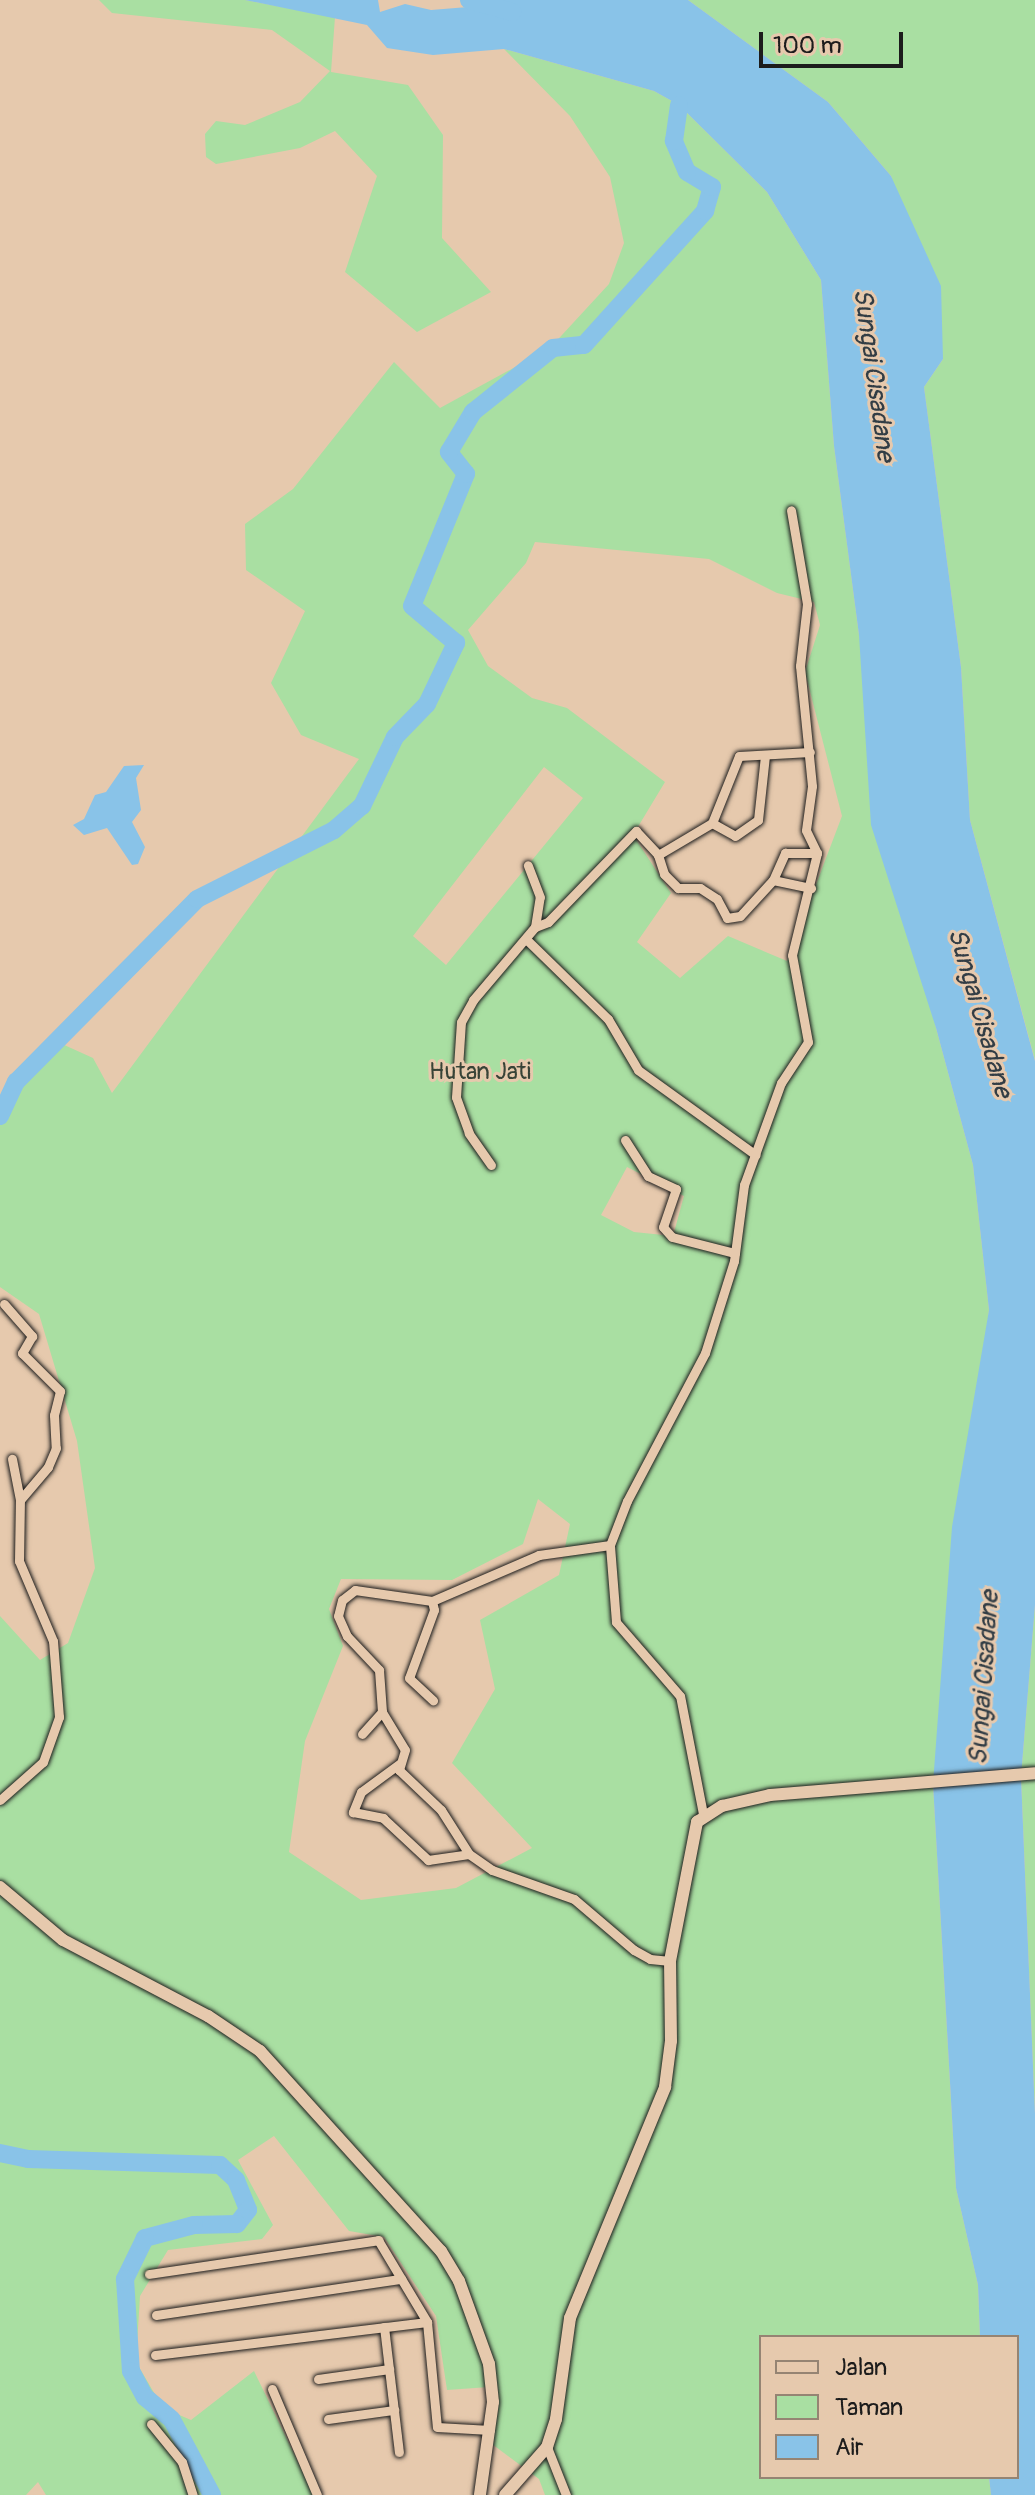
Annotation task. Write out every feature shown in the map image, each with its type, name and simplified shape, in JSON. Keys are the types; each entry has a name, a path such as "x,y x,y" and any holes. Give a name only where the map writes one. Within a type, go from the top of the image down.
{"main road":[{"path":"505,2495 547,2447 556,2419 570,2318 665,2087 671,2041 670,1961 693,1833 703,1814 770,1795 1035,1773"},
{"path":"0,1887 63,1940 208,2016 287,2075 441,2251 459,2281 489,2364 490,2430 480,2495"}],"street":[{"path":"703,1814 680,1696 616,1622 610,1545 627,1501 705,1353 735,1253 744,1185 781,1083 808,1042 792,955 811,888 817,853 806,830 810,752 800,666 807,604 791,510"},
{"path":"658,855 712,823 739,756 810,752"},
{"path":"712,823 735,836 758,820 765,756"},
{"path":"535,927 548,922 636,831 658,855 664,874 678,888 700,888 717,899 727,918 740,916 773,880 785,853 817,853"},
{"path":"491,1165 469,1133 456,1097 461,1022 473,1000 528,941 535,927 540,897 528,865"},
{"path":"773,880 811,888"},
{"path":"528,941 608,1019 638,1070 756,1155"},
{"path":"625,1140 648,1176 676,1189 663,1227 672,1237 735,1253"},
{"path":"4,1304 32,1336 22,1353 60,1391 54,1415 56,1448 48,1467 20,1500"},
{"path":"0,1800 43,1762 59,1717 53,1641 19,1561 20,1500 12,1459"},
{"path":"469,1854 428,1860 383,1818 353,1812 361,1792 399,1764 405,1750 382,1712 379,1670 347,1636 338,1616 342,1600 355,1590 432,1601 539,1555 610,1545"},
{"path":"432,1601 434,1610 409,1678 433,1700"},
{"path":"362,1734 382,1712"},
{"path":"399,1764 441,1810 469,1854 492,1870 574,1899 634,1950 650,1959 670,1961"},
{"path":"149,2274 378,2240 427,2322 437,2427 490,2430"},
{"path":"156,2315 401,2279"},
{"path":"155,2355 427,2322"},
{"path":"384,2327 399,2452"},
{"path":"318,2379 389,2369"},
{"path":"272,2389 317,2495"},
{"path":"328,2419 394,2410"},
{"path":"151,2424 182,2462 193,2495"},
{"path":"547,2447 566,2495"}],"green space":[{"path":"99,0 245,0 335,17 331,72 408,85 443,135 442,238 491,292 417,332 345,272 377,176 335,131 300,148 216,164 206,157 205,134 216,121 245,125 300,102 330,71 272,30 112,13"},
{"path":"688,0 1035,0 1035,1060 970,820 961,667 924,387 943,359 891,176 828,102"},
{"name":"Hutan Jati","path":"504,49 654,91 679,105 767,192 821,280 834,446 859,635 936,1028 973,1165 989,1310 933,1784 956,2188 978,2285 980,2335 759,2335 759,2479 989,2479 991,2495 545,2495 539,2479 488,2441 489,2387 447,2390 436,2316 384,2237 349,2231 274,2136 238,2160 273,2225 262,2239 168,2250 140,2296 136,2362 163,2408 191,2420 254,2371 314,2495 46,2495 38,2482 26,2495 0,2495 0,1803 14,1794 0,1801 0,1616 40,1660 68,1643 95,1568 77,1441 39,1314 0,1287 0,1103 19,1069 51,1039 93,1058 112,1093 359,759 301,735 271,683 305,611 246,570 245,524 293,489 394,362 440,408 550,348 609,284 624,243 610,177 570,116","holes":["535,542 709,559 777,593 814,602 820,625 805,672 842,816 787,961 728,936 680,978 637,942 671,893 633,835 665,782 567,708 532,698 488,666 468,630 526,563","544,767 583,798 446,965 413,936","627,1167 684,1196 673,1236 634,1232 601,1215","538,1499 570,1524 559,1575 480,1620 495,1689 452,1763 532,1848 456,1888 361,1900 289,1852 305,1741 343,1646 329,1609 341,1579 452,1580 523,1544"]},
{"path":"1035,1605 1035,2114 1021,1777"}],"water":[{"path":"245,0 378,0 380,12 405,4 431,10 505,4 496,0 688,0 828,102 891,176 941,286 943,359 924,387 961,667 970,820 1035,1061 1035,1605 1021,1777 1035,2114 1035,2495 991,2495 989,2479 1019,2479 1019,2335 980,2335 978,2285 956,2188 933,1784 952,1527 989,1310 973,1165 936,1028 871,825 859,635 834,446 821,280 767,192 679,105 654,91 504,49 433,55 387,48 367,25"},
{"path":"144,765 136,778 141,810 132,822 145,847 138,864 132,865 107,828 84,835 73,825 84,819 95,795 106,792 124,766"}],"waterway":[{"name":"Sungai Cisadane","path":"469,0 512,12"},
{"path":"0,1116 16,1082 197,899 334,830 362,806 395,737 427,704 456,643 412,606 466,474 449,452 473,412 553,348 584,345 705,211 712,187 687,172 674,141 679,105"},
{"path":"0,2153 28,2159 220,2165 236,2180 248,2210 237,2224 194,2225 145,2238 125,2279 131,2371 145,2397 172,2420 212,2495"}]}
